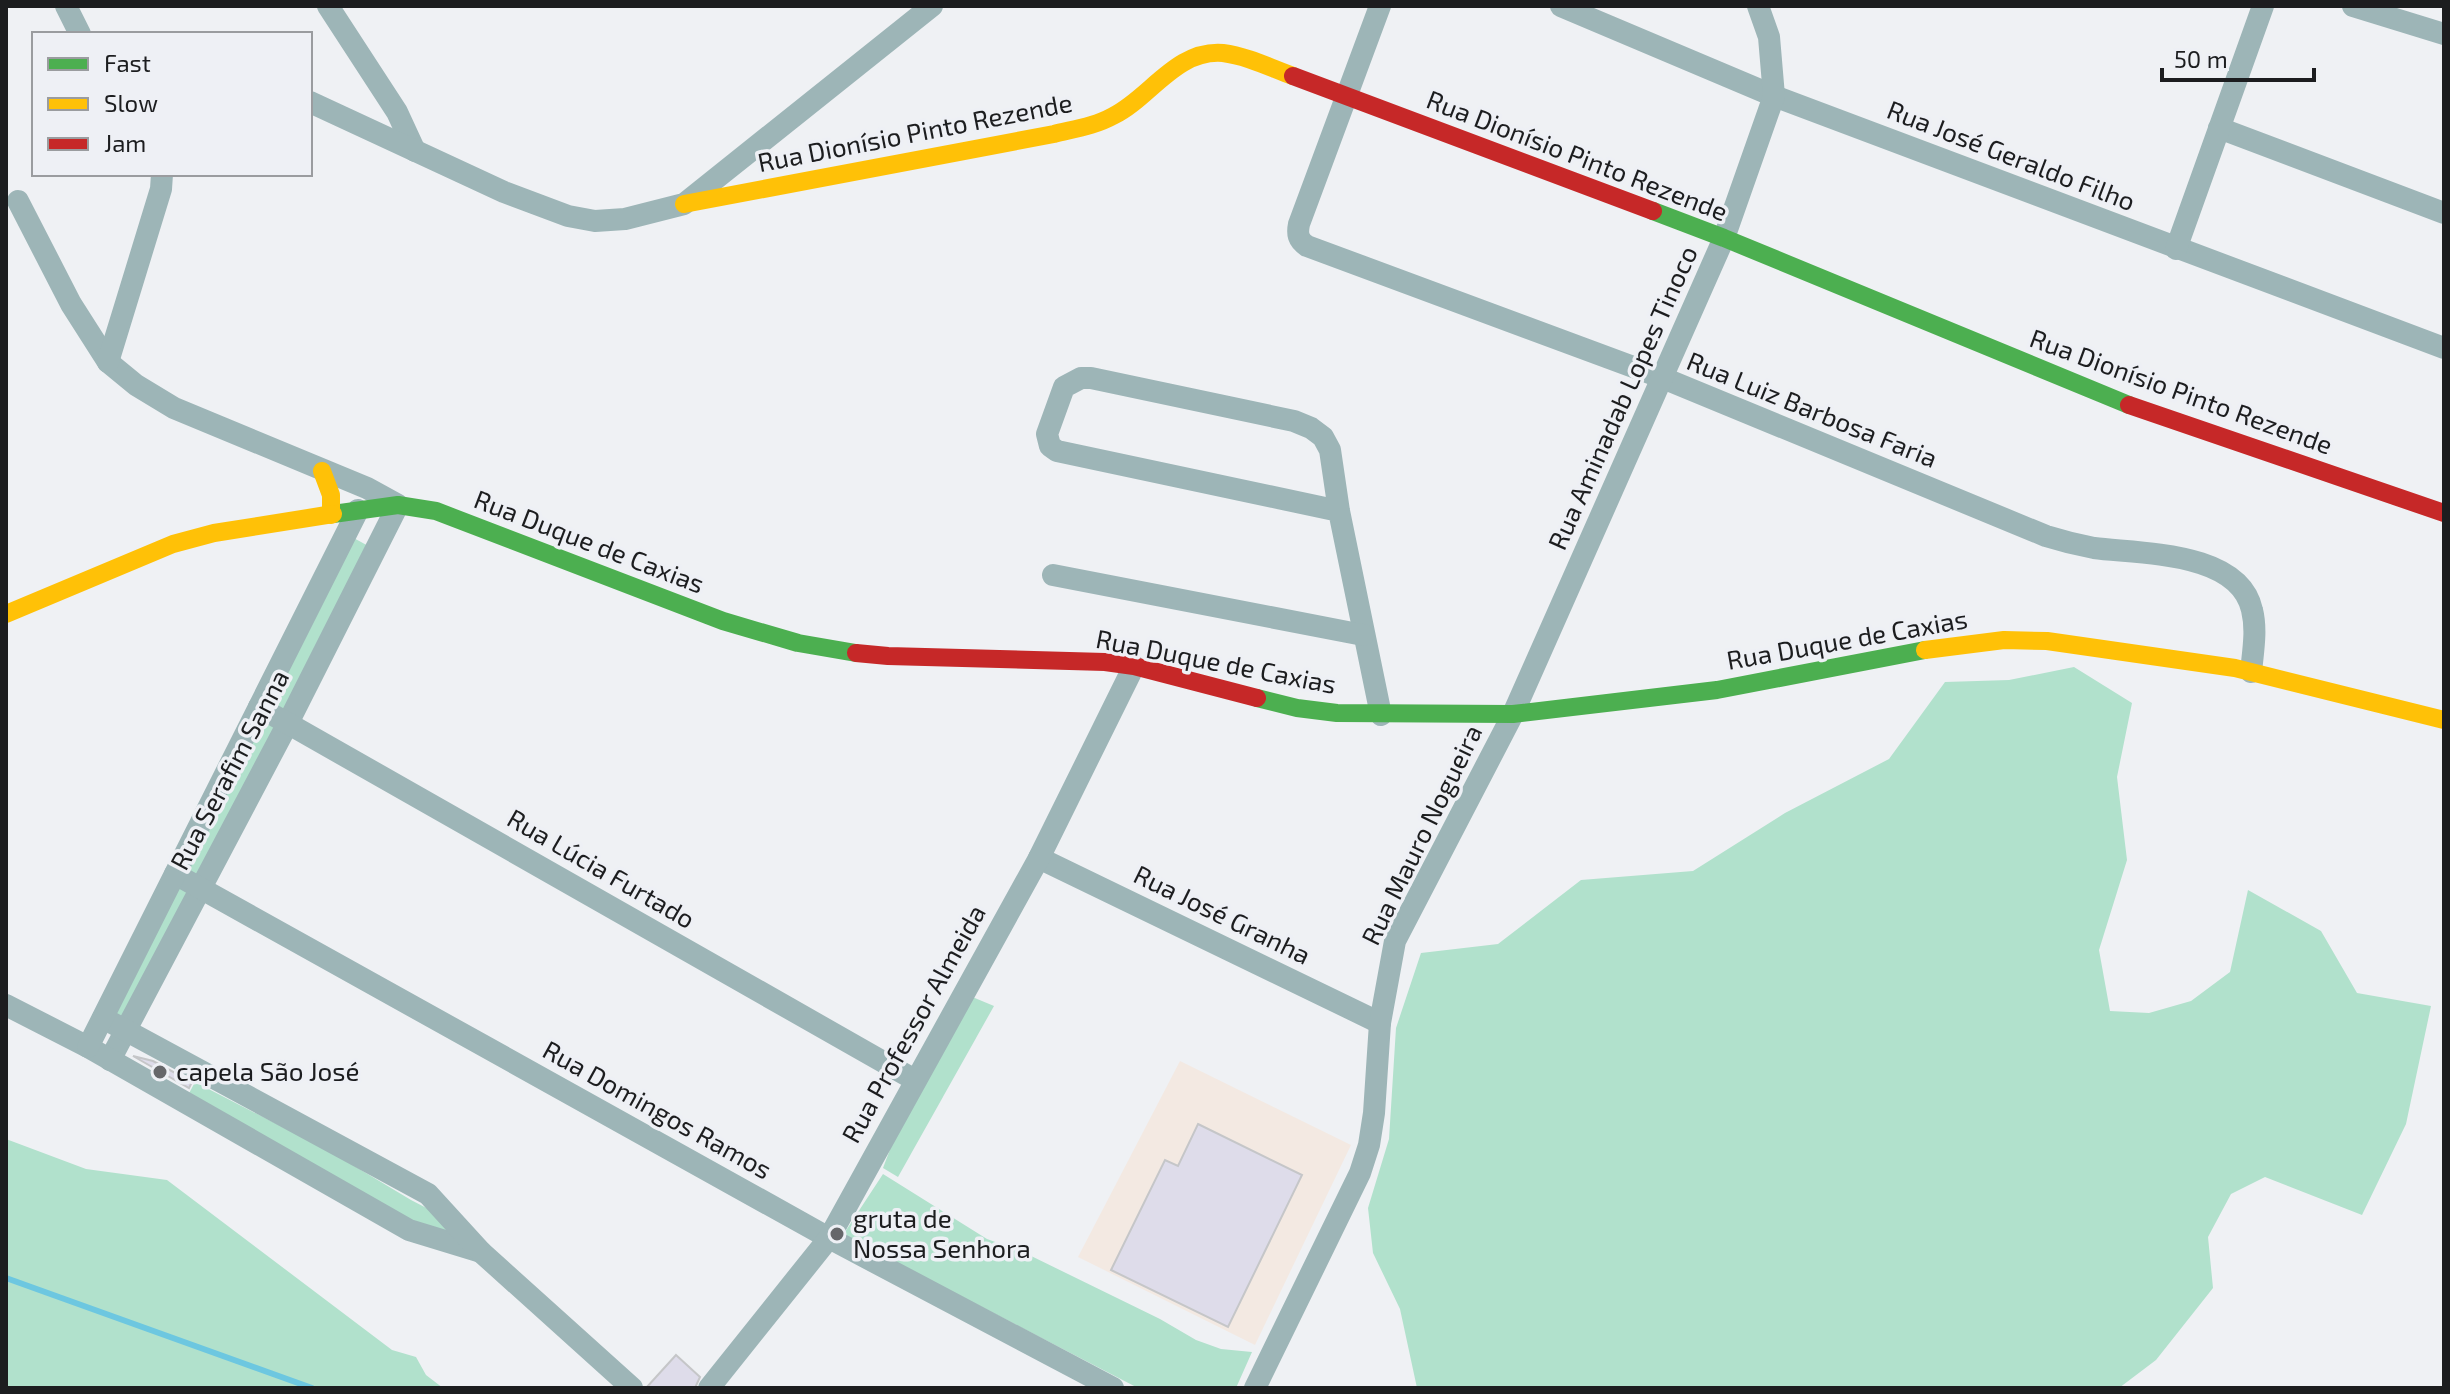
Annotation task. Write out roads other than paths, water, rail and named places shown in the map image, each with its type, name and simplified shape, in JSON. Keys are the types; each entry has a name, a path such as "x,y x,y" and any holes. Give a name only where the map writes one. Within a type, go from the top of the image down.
{"street":[{"path":"66,6 79,32"},
{"path":"328,6 397,112 415,151"},
{"path":"312,103 504,192 568,216 595,221 625,219 684,204 932,6"},
{"path":"1348,97 1380,6"},
{"name":"Rua José Geraldo Filho","path":"1561,6 1774,96 2444,348"},
{"name":"Rua Aminadab Lopes Tinoco","path":"1513,714 1724,238 1774,96 1769,37 1758,6"},
{"path":"2176,249 2263,6"},
{"path":"2353,6 2444,34"},
{"name":"Rua Dionísio Pinto Rezende","path":"684,204 1095,124 1115,116 1195,56 1218,53 1245,58 1724,238 2122,403 2444,513"},
{"name":"Rua Luiz Barbosa Faria","path":"1348,97 1299,224 1297,233 1300,241 1307,246 1663,378 2046,536 2084,546 2189,560 2225,573 2244,591 2252,607 2251,672"},
{"path":"2219,128 2444,213"},
{"path":"108,362 161,189 162,176"},
{"path":"18,201 71,304 108,362 136,385 174,408 367,488 398,505"},
{"path":"1339,511 1057,451 1047,441 1047,434 1064,387 1081,378 1091,378 1294,421 1323,437 1330,450 1339,511 1381,715"},
{"path":"322,471 331,495 331,515"},
{"name":"Rua Duque de Caxias","path":"6,614 173,544 214,533 398,505 436,511 723,621 798,643 888,656 1068,660 1134,666 1297,708 1337,713 1513,714 1717,690 1895,655 2004,640 2101,648 2251,672 2444,720"},
{"name":"Rua Serafim Sanna","path":"110,1060 288,723 398,505"},
{"name":"Rua Serafim Sanna","path":"88,1047 358,510"},
{"path":"1053,575 1363,635"},
{"name":"Rua Professor Almeida","path":"709,1388 829,1238 1039,858 1134,666"},
{"name":"Rua Lúcia Furtado","path":"259,707 915,1080"},
{"name":"Rua Mauro Nogueira","path":"1255,1388 1360,1173 1369,1145 1380,1023 1395,941 1513,714"},
{"name":"Rua José Granha","path":"1039,858 1380,1023"},
{"name":"Rua Domingos Ramos","path":"175,874 829,1238 1113,1388"},
{"path":"6,1005 88,1047 409,1230 432,1240 481,1252"},
{"path":"103,1018 428,1194 481,1252 632,1388"}],"waterway":[{"path":"6,1278 312,1388"}],"place":[{"name":"capela São José","path":"160,1072"},
{"name":"gruta de Nossa Senhora","path":"837,1234"}]}
